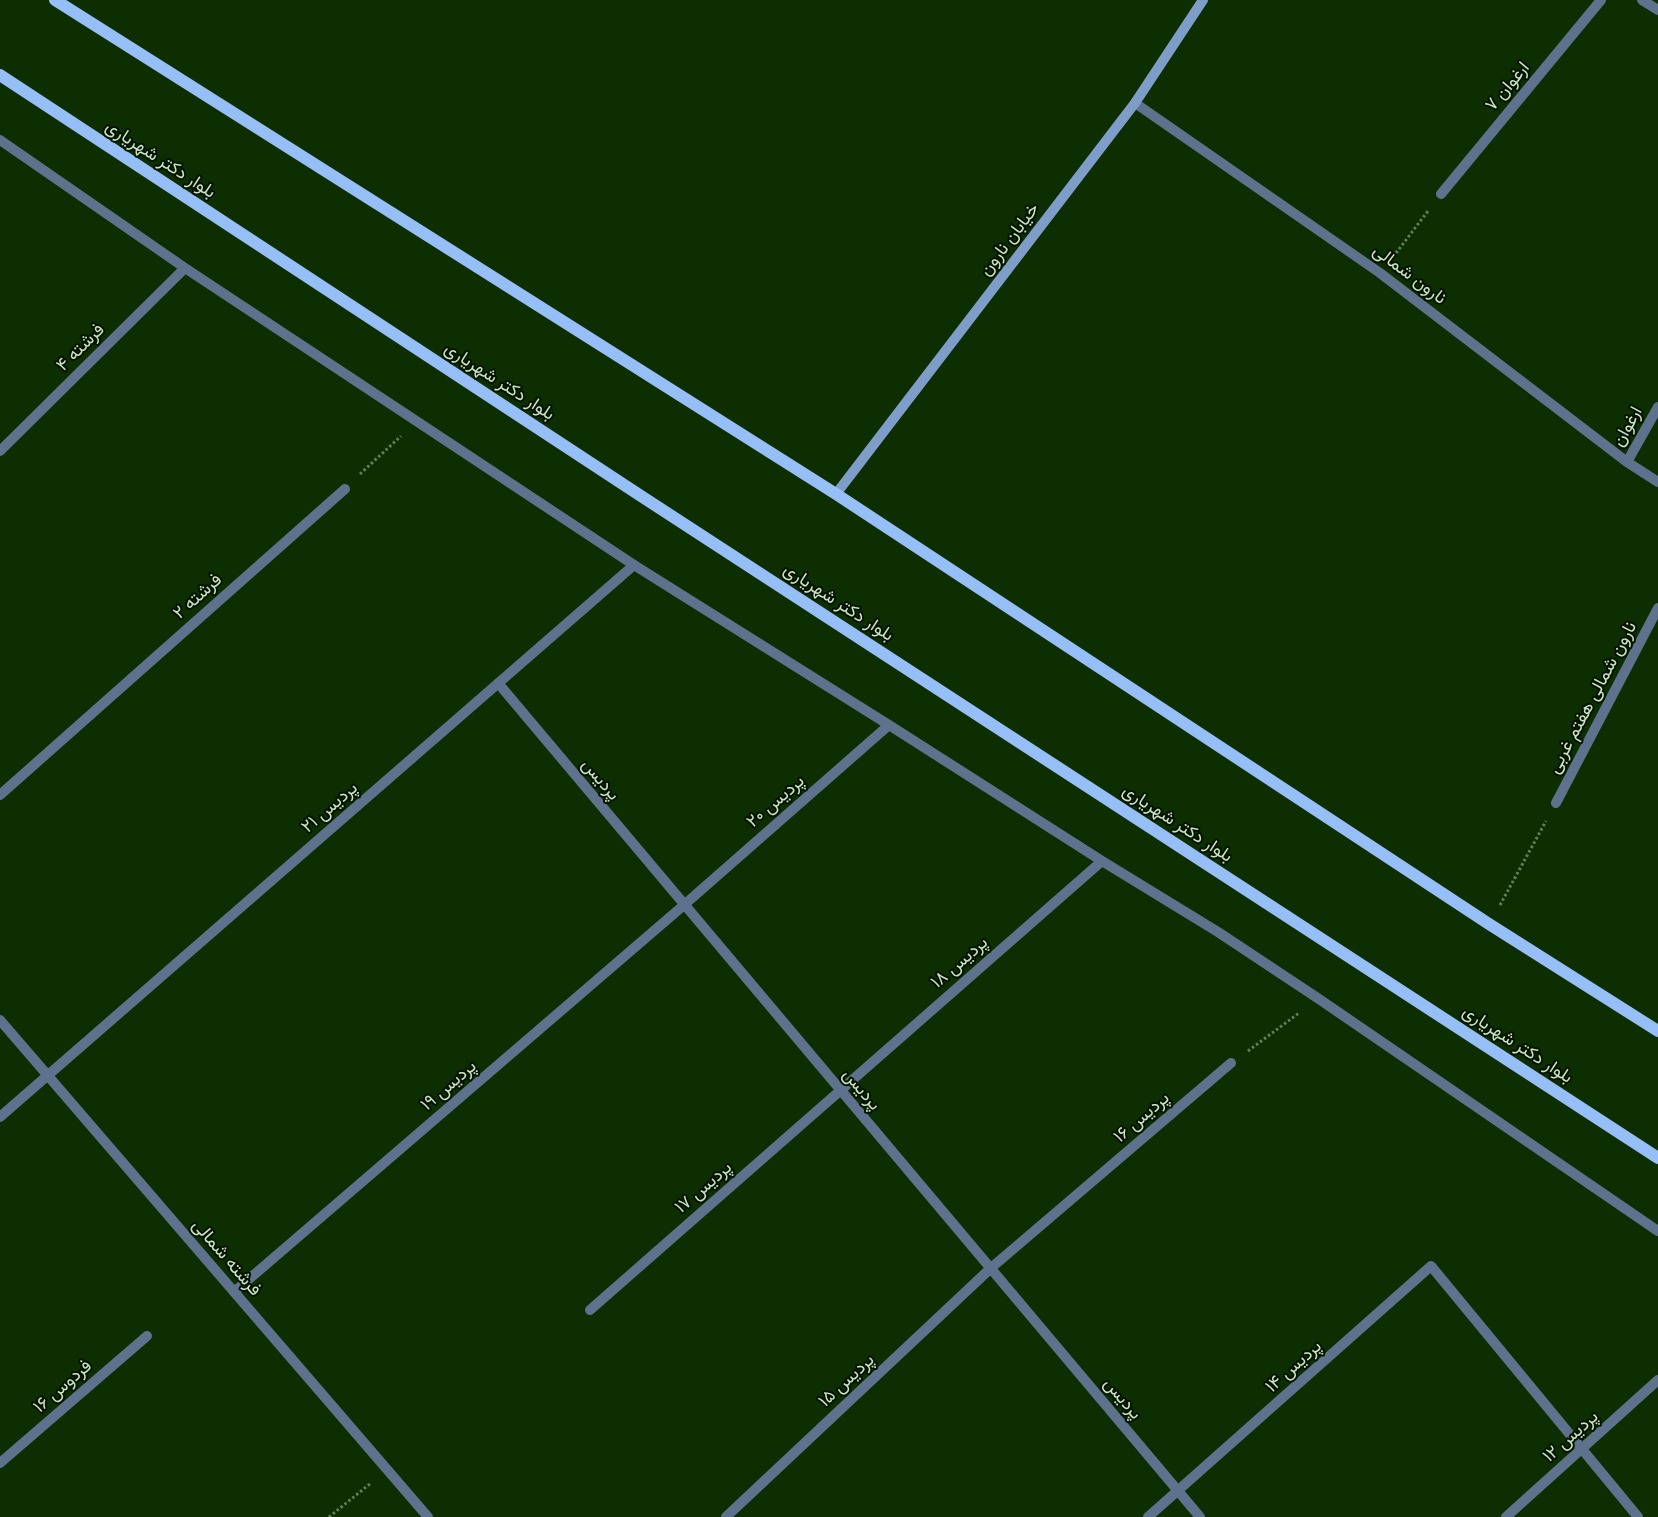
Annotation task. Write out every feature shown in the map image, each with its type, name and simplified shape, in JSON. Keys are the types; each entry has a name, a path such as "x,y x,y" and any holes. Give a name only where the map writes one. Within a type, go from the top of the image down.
{"main road":[{"path":"55,0 836,494 1489,924 1658,1031"},
{"name":"خیابان نارون","path":"836,494 1134,102 1203,0"},
{"name":"بلوار دکتر شهریاری","path":"0,75 633,491 1658,1158"}],"street":[{"name":"ارغوان ۷","path":"1441,194 1601,0"},
{"path":"1642,0 1658,10"},
{"name":"نارون شمالی","path":"1134,102 1380,273 1627,462 1658,482"},
{"path":"0,140 185,268 634,565 889,725 1102,862 1218,932 1658,1231"},
{"name":"فرشته ۴","path":"0,451 185,268"},
{"name":"ارغوان","path":"1627,462 1658,407"},
{"name":"فرشته ۲","path":"0,795 345,489"},
{"name":"پردیس ۲۱","path":"0,1117 634,565"},
{"name":"نارون شمالی هفتم غربی","path":"1556,803 1658,608"},
{"name":"پردیس","path":"498,683 1200,1517"},
{"name":"۲۰ پردیس","path":"684,904 889,725"},
{"name":"۱۸ پردیس","path":"840,1090 1102,862"},
{"name":"پردیس ۱۹","path":"234,1292 684,904"},
{"name":"فرشته شمالی","path":"0,1020 428,1517"},
{"name":"۱۶ پردیس","path":"991,1268 1231,1063"},
{"name":"پردیس ۱۷","path":"590,1310 840,1090"},
{"name":"۱۴ پردیس","path":"1148,1517 1431,1266 1582,1449"},
{"name":"پردیس ۱۵","path":"726,1517 991,1268"},
{"name":"فردوس ۱۶","path":"0,1463 147,1336"},
{"name":"۱۲ پردیس","path":"1506,1517 1658,1380"},
{"path":"1582,1449 1638,1517"}],"path":[{"path":"1380,273 1441,194"},
{"path":"345,489 416,422"},
{"path":"1489,924 1556,803"},
{"path":"1231,1063 1319,999"},
{"path":"328,1517 388,1470"}]}
